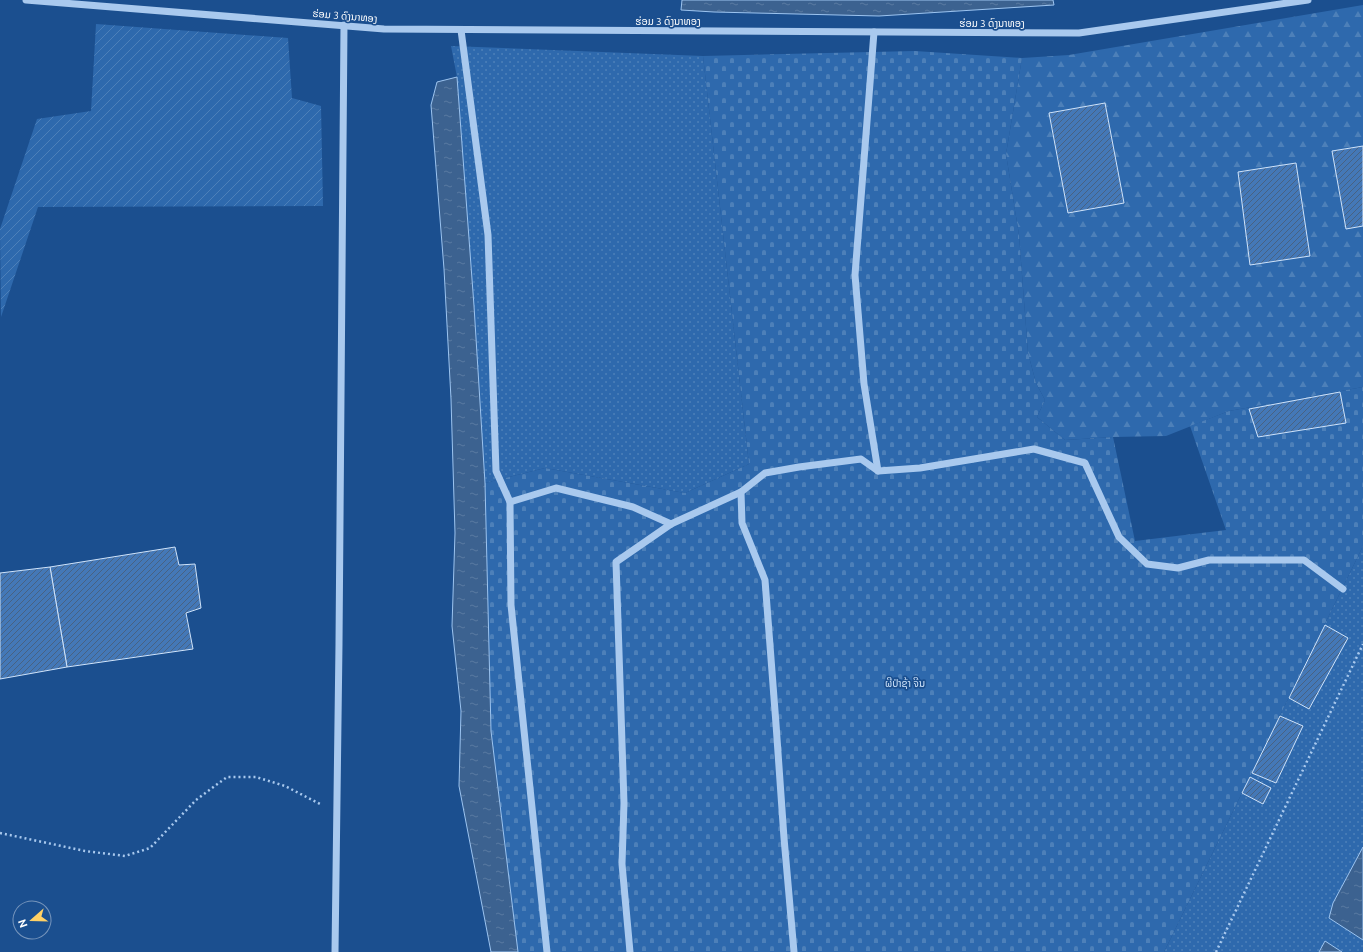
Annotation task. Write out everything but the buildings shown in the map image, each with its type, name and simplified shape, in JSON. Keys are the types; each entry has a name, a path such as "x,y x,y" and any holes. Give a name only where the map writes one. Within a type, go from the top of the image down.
{"street":[{"name":"ຮ່ອມ 3 ດົງນາທອງ","path":"26,0 384,29 1079,33 1308,0"},
{"path":"335,952 340,628 344,25"},
{"path":"461,30 488,235 496,471 510,502 511,605 547,952"},
{"path":"874,32 856,275 864,384 878,471"},
{"path":"630,952 622,864 624,804 616,562 671,524 741,492 765,473 862,459 878,471 920,468 1034,450 1085,464 1119,537 1147,564 1178,568 1208,560 1304,560 1343,588"},
{"path":"510,502 556,488 632,507 671,524"},
{"path":"741,492 742,523 765,580 794,952"}],"path":[{"path":"1216,952 1363,644"},
{"path":"0,833 85,851 126,856 150,848 196,800 227,777 256,776 285,786 337,813"}],"green space":[{"path":"1363,5 1363,387 1229,411 1166,436 1065,440 1037,417 1045,400 1036,383 1028,353 1019,235 1006,154 1022,58 1069,55"},
{"path":"96,24 288,38 292,98 321,106 323,206 38,207 1,317 0,229 37,119 91,111"},
{"path":"451,46 703,56 749,464 685,493 545,468 485,483 474,306 457,77"},
{"name":"ຜີປ່າຊ້າ ຈີນ","path":"915,51 1022,58 1006,154 1019,235 1028,353 1036,383 1045,400 1037,417 1065,440 1113,437 1135,541 1226,530 1190,426 1229,411 1363,387 1363,546 1164,952 518,952 491,731 485,483 545,468 685,493 749,464 703,56"},
{"path":"1363,546 1363,952 1164,952"}],"water":[{"path":"682,0 1053,0 1054,5 879,16 681,10"},
{"path":"457,77 474,306 485,483 491,731 518,952 491,952 459,786 461,711 452,626 455,533 451,399 444,269 431,105 437,82"},
{"path":"1363,847 1363,940 1329,918 1333,903"},
{"path":"1325,941 1342,952 1319,952"}]}
